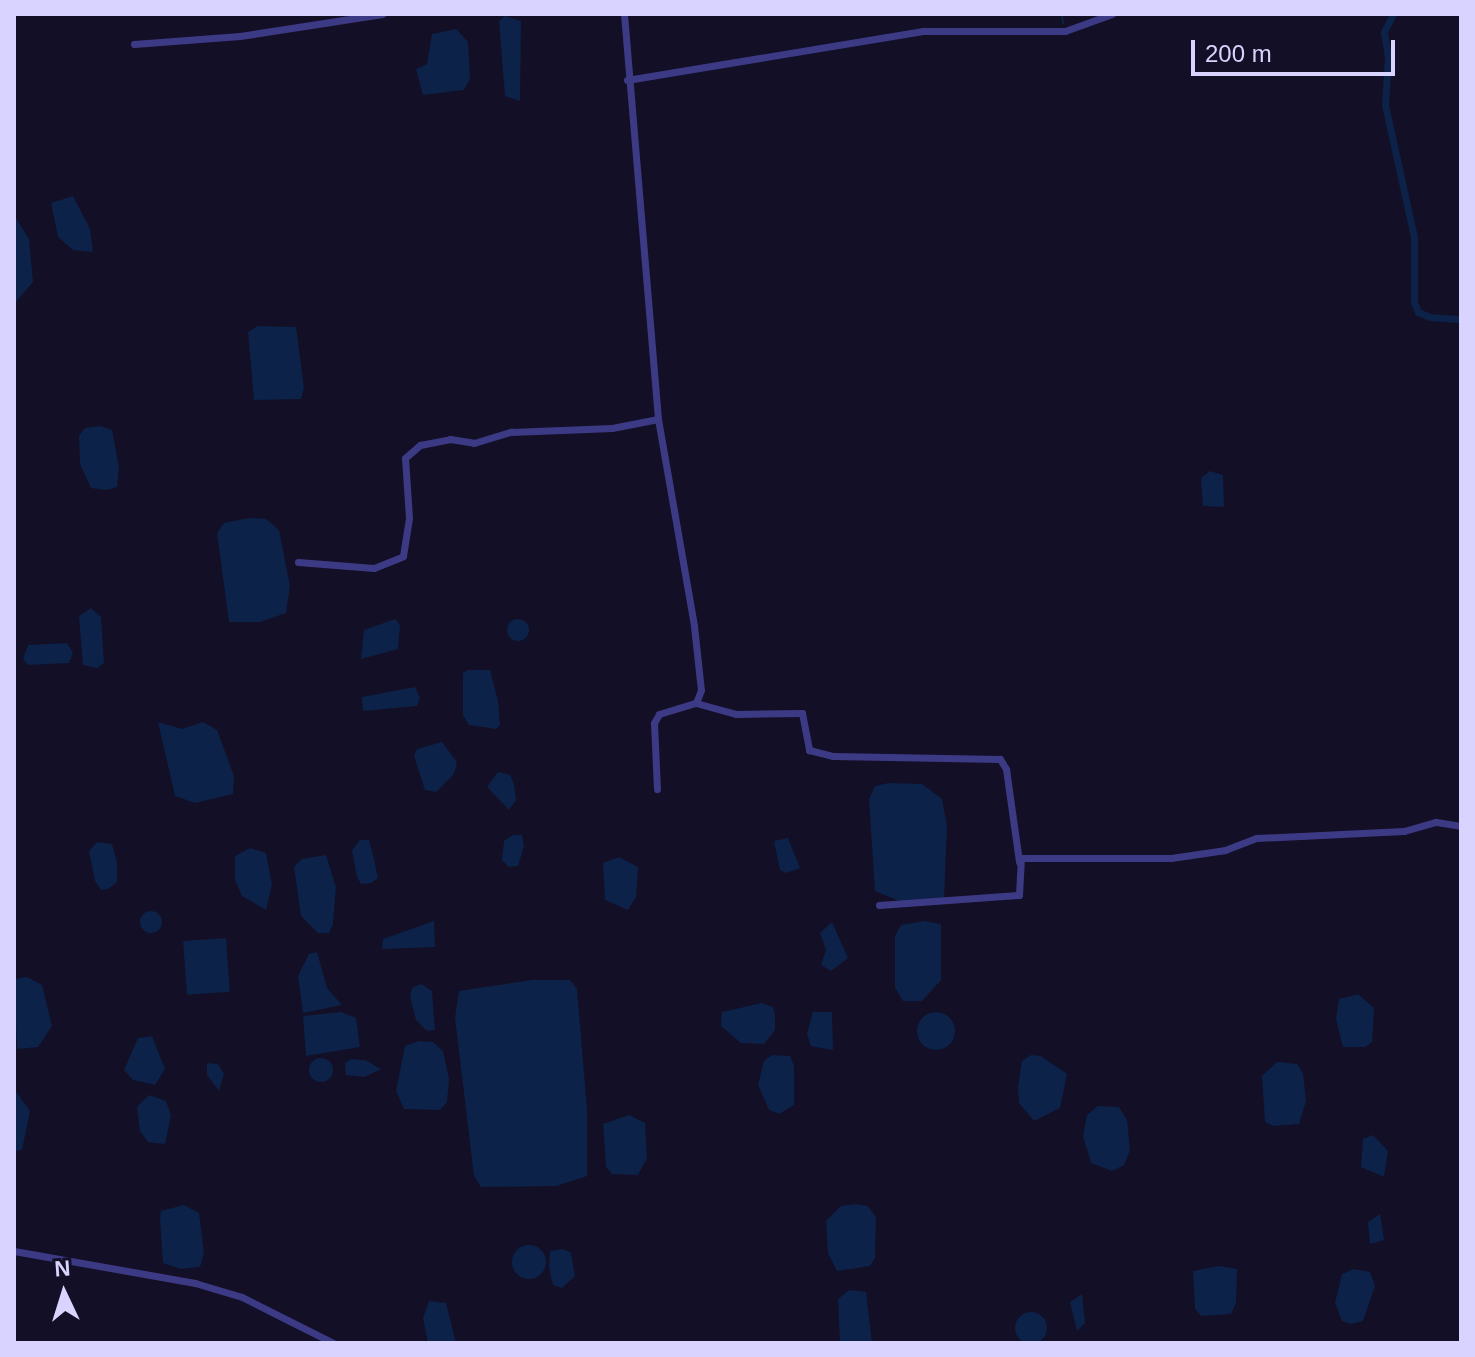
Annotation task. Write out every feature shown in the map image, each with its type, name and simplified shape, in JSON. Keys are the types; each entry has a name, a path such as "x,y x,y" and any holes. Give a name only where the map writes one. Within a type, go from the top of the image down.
{"street":[{"path":"134,44 240,36 382,14"},
{"path":"624,14 627,80 658,419 694,626 701,690 696,703"},
{"path":"627,80 923,31 1065,31 1112,14"},
{"path":"298,562 374,568 403,556 409,518 405,458 420,445 658,419"},
{"path":"657,789 654,723 659,714 696,703 736,714 802,713 809,750 833,756 1000,759 1006,769 1019,862 1019,895 879,905"},
{"path":"1019,862 1035,858 1171,858 1225,850 1257,838 1404,831 1436,822 1461,826"},
{"path":"14,1251 195,1283 242,1297 333,1343"}],"water":[{"path":"505,16 521,21 520,101 505,96 499,21"},
{"path":"456,29 468,42 470,79 464,90 423,95 416,69 427,64 432,34"},
{"path":"73,196 90,229 93,252 73,250 58,237 51,203"},
{"path":"14,215 29,239 33,282 14,304"},
{"path":"258,326 296,327 304,388 301,399 254,400 248,332"},
{"path":"100,426 112,430 119,467 117,487 106,490 91,488 80,464 79,436 85,428"},
{"path":"1210,471 1223,475 1224,507 1203,506 1201,478"},
{"path":"249,518 266,519 279,530 290,586 286,613 260,622 229,622 217,533 224,523"},
{"path":"91,608 101,617 104,663 97,668 83,665 79,616"},
{"path":"395,619 400,625 398,649 361,659 364,630"},
{"path":"518,619 526,622 529,630 526,638 518,641 510,638 507,630 510,622"},
{"path":"67,643 73,653 69,663 28,665 23,659 28,645"},
{"path":"468,670 490,670 498,701 500,725 496,729 469,725 463,715 463,673"},
{"path":"415,687 420,698 417,706 363,711 362,697"},
{"path":"158,722 182,729 203,722 217,730 234,776 233,794 195,803 175,796"},
{"path":"442,742 457,762 454,774 436,792 425,790 414,756 417,749"},
{"path":"498,772 510,775 514,784 516,800 509,810 487,787"},
{"path":"889,783 922,784 942,799 947,826 944,898 902,902 875,891 869,799 875,786"},
{"path":"513,835 522,835 524,846 518,866 509,867 502,860 504,841"},
{"path":"788,838 800,868 786,873 780,870 774,841"},
{"path":"360,840 369,840 373,855 378,878 371,883 361,884 357,877 352,850"},
{"path":"97,842 112,844 117,862 117,882 108,889 101,890 95,881 89,851"},
{"path":"250,848 266,853 272,885 266,910 242,896 235,880 235,856"},
{"path":"326,855 336,887 333,924 329,933 318,933 301,916 294,867 302,859"},
{"path":"619,857 638,867 636,897 628,910 605,900 603,863"},
{"path":"151,911 159,914 162,922 159,930 151,933 143,930 140,922 143,914"},
{"path":"434,921 435,947 382,949 383,939"},
{"path":"924,921 941,924 941,980 922,1001 903,1001 895,987 895,936 901,925"},
{"path":"832,922 848,958 831,971 821,965 826,950 820,933"},
{"path":"226,938 230,992 187,995 183,941"},
{"path":"317,952 327,988 342,1005 303,1013 298,976 309,954"},
{"path":"27,977 42,985 52,1026 38,1047 17,1049 14,979"},
{"path":"532,980 570,980 577,989 587,1109 587,1176 556,1186 481,1187 474,1176 455,1018 459,991"},
{"path":"421,984 432,991 435,1030 427,1031 416,1020 410,997 412,988"},
{"path":"1358,994 1374,1008 1372,1042 1365,1047 1343,1047 1336,1019 1339,999"},
{"path":"762,1003 773,1007 775,1016 775,1030 764,1044 741,1043 721,1026 722,1012"},
{"path":"341,1012 356,1018 360,1047 306,1056 303,1016"},
{"path":"813,1012 832,1012 833,1050 811,1046 807,1034"},
{"path":"936,1012 949,1018 955,1031 949,1044 936,1050 923,1044 917,1031 923,1018"},
{"path":"152,1036 165,1069 155,1085 133,1080 124,1070 138,1038"},
{"path":"419,1041 433,1042 443,1051 449,1079 447,1102 440,1110 404,1109 396,1091 405,1046"},
{"path":"772,1055 790,1056 794,1066 794,1105 779,1114 769,1110 758,1085 764,1061"},
{"path":"1031,1055 1041,1056 1067,1074 1060,1108 1034,1121 1019,1103 1018,1087 1022,1061"},
{"path":"321,1058 329,1062 333,1070 329,1078 321,1082 313,1078 309,1070 313,1062"},
{"path":"351,1059 365,1060 381,1069 365,1077 346,1075 345,1063"},
{"path":"1277,1062 1297,1064 1303,1073 1306,1101 1299,1124 1273,1126 1265,1122 1262,1076"},
{"path":"207,1063 218,1064 224,1074 219,1091 207,1075"},
{"path":"14,1089 30,1111 22,1150 14,1151"},
{"path":"149,1095 166,1101 171,1115 165,1144 148,1142 140,1131 137,1107"},
{"path":"1098,1106 1119,1107 1127,1120 1130,1150 1124,1165 1112,1171 1091,1163 1083,1136 1087,1115"},
{"path":"629,1115 645,1123 647,1158 638,1175 612,1174 606,1167 603,1124"},
{"path":"1373,1135 1388,1151 1384,1177 1361,1167 1363,1139"},
{"path":"184,1205 199,1213 204,1253 200,1267 181,1269 163,1263 160,1218 161,1211"},
{"path":"841,1206 868,1206 876,1217 875,1258 870,1266 837,1271 828,1253 826,1221"},
{"path":"1380,1214 1384,1240 1370,1244 1368,1222"},
{"path":"529,1245 541,1250 546,1262 541,1274 529,1279 517,1274 512,1262 517,1250"},
{"path":"563,1249 571,1253 575,1276 562,1288 553,1285 549,1268 550,1251"},
{"path":"1219,1266 1237,1269 1236,1303 1231,1314 1201,1316 1195,1309 1193,1271"},
{"path":"1354,1269 1370,1272 1375,1286 1363,1321 1351,1324 1342,1321 1335,1303 1342,1274"},
{"path":"849,1290 866,1292 872,1343 840,1343 838,1299"},
{"path":"1082,1294 1085,1323 1077,1331 1070,1302"},
{"path":"429,1301 446,1303 456,1343 428,1343 423,1318"},
{"path":"1031,1312 1043,1316 1047,1328 1043,1340 1031,1344 1019,1340 1015,1328 1019,1316"}],"waterway":[{"path":"1062,14 1063,23"},
{"path":"1393,14 1384,32 1388,58 1385,105 1414,237 1414,302 1418,312 1430,317 1461,319"}]}
